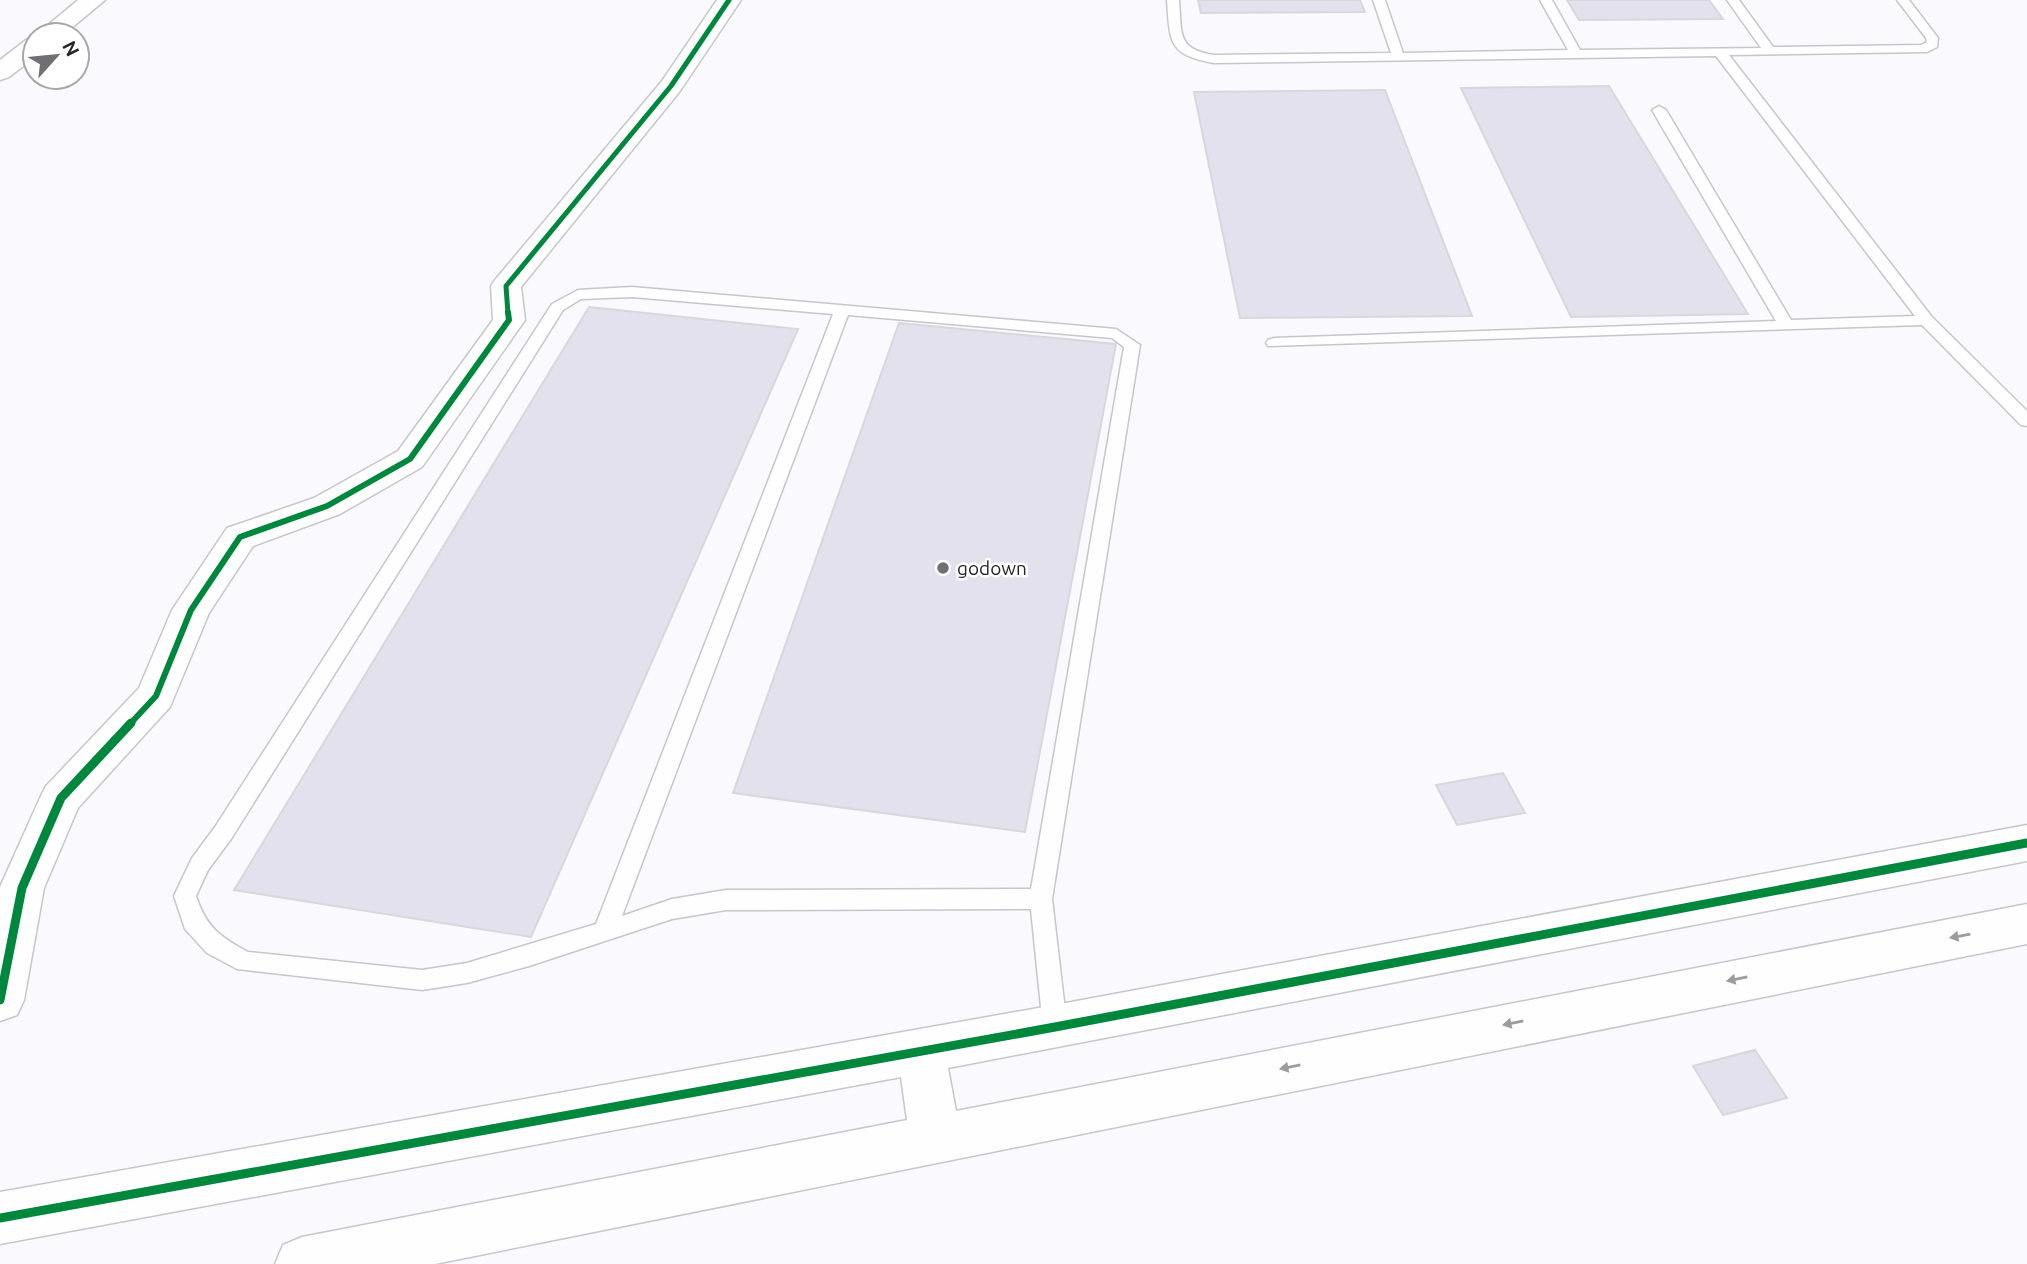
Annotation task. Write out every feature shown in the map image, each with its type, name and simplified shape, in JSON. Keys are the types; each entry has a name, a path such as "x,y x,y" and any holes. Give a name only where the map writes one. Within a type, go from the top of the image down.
{"street":[{"path":"66,21 93,0"},
{"path":"0,1000 22,888 61,797 156,696 191,610 240,537 327,506 410,459 509,320 506,286 671,86 729,0"},
{"path":"0,72 21,56"},
{"path":"0,1218 1055,1027 2027,843"},
{"path":"302,1264 935,1137 2027,924"},
{"path":"920,1051 935,1137"}],"lane":[{"path":"1173,0 1177,41 1181,50 1190,57 1214,59 1923,48 1933,44 1932,38 1903,0"},
{"path":"1379,0 1398,56"},
{"path":"1546,0 1575,52"},
{"path":"1733,0 1768,49"},
{"path":"1718,50 1926,320 2027,421"},
{"path":"1659,110 1786,325"},
{"path":"1041,899 726,900 672,909 491,966 422,980 245,962 215,946 193,922 185,896 200,864 223,833 557,307 578,295 632,292 1116,334 1132,345 1041,899 1055,1027"},
{"path":"605,930 842,310"},
{"path":"1274,343 1926,320"}],"building":[{"path":"1198,0 1360,0 1365,12 1201,13"},
{"path":"1567,0 1709,0 1723,19 1579,20"},
{"path":"1609,86 1748,314 1571,317 1461,88"},
{"path":"1385,90 1472,316 1240,318 1194,92"},
{"path":"589,307 798,329 531,937 234,890"},
{"name":"godown","path":"899,323 1116,344 1025,832 733,793"},
{"path":"1503,773 1525,813 1457,825 1436,785"},
{"path":"1755,1050 1787,1098 1723,1115 1693,1066"}],"cycle path":[{"path":"0,1000 22,888 61,798 156,696 191,610 240,537 327,506 410,459 509,320 506,286 671,86 729,0"},
{"path":"0,1218 1055,1027 2027,843"}],"place":[{"name":"godown","path":"943,568"}]}
